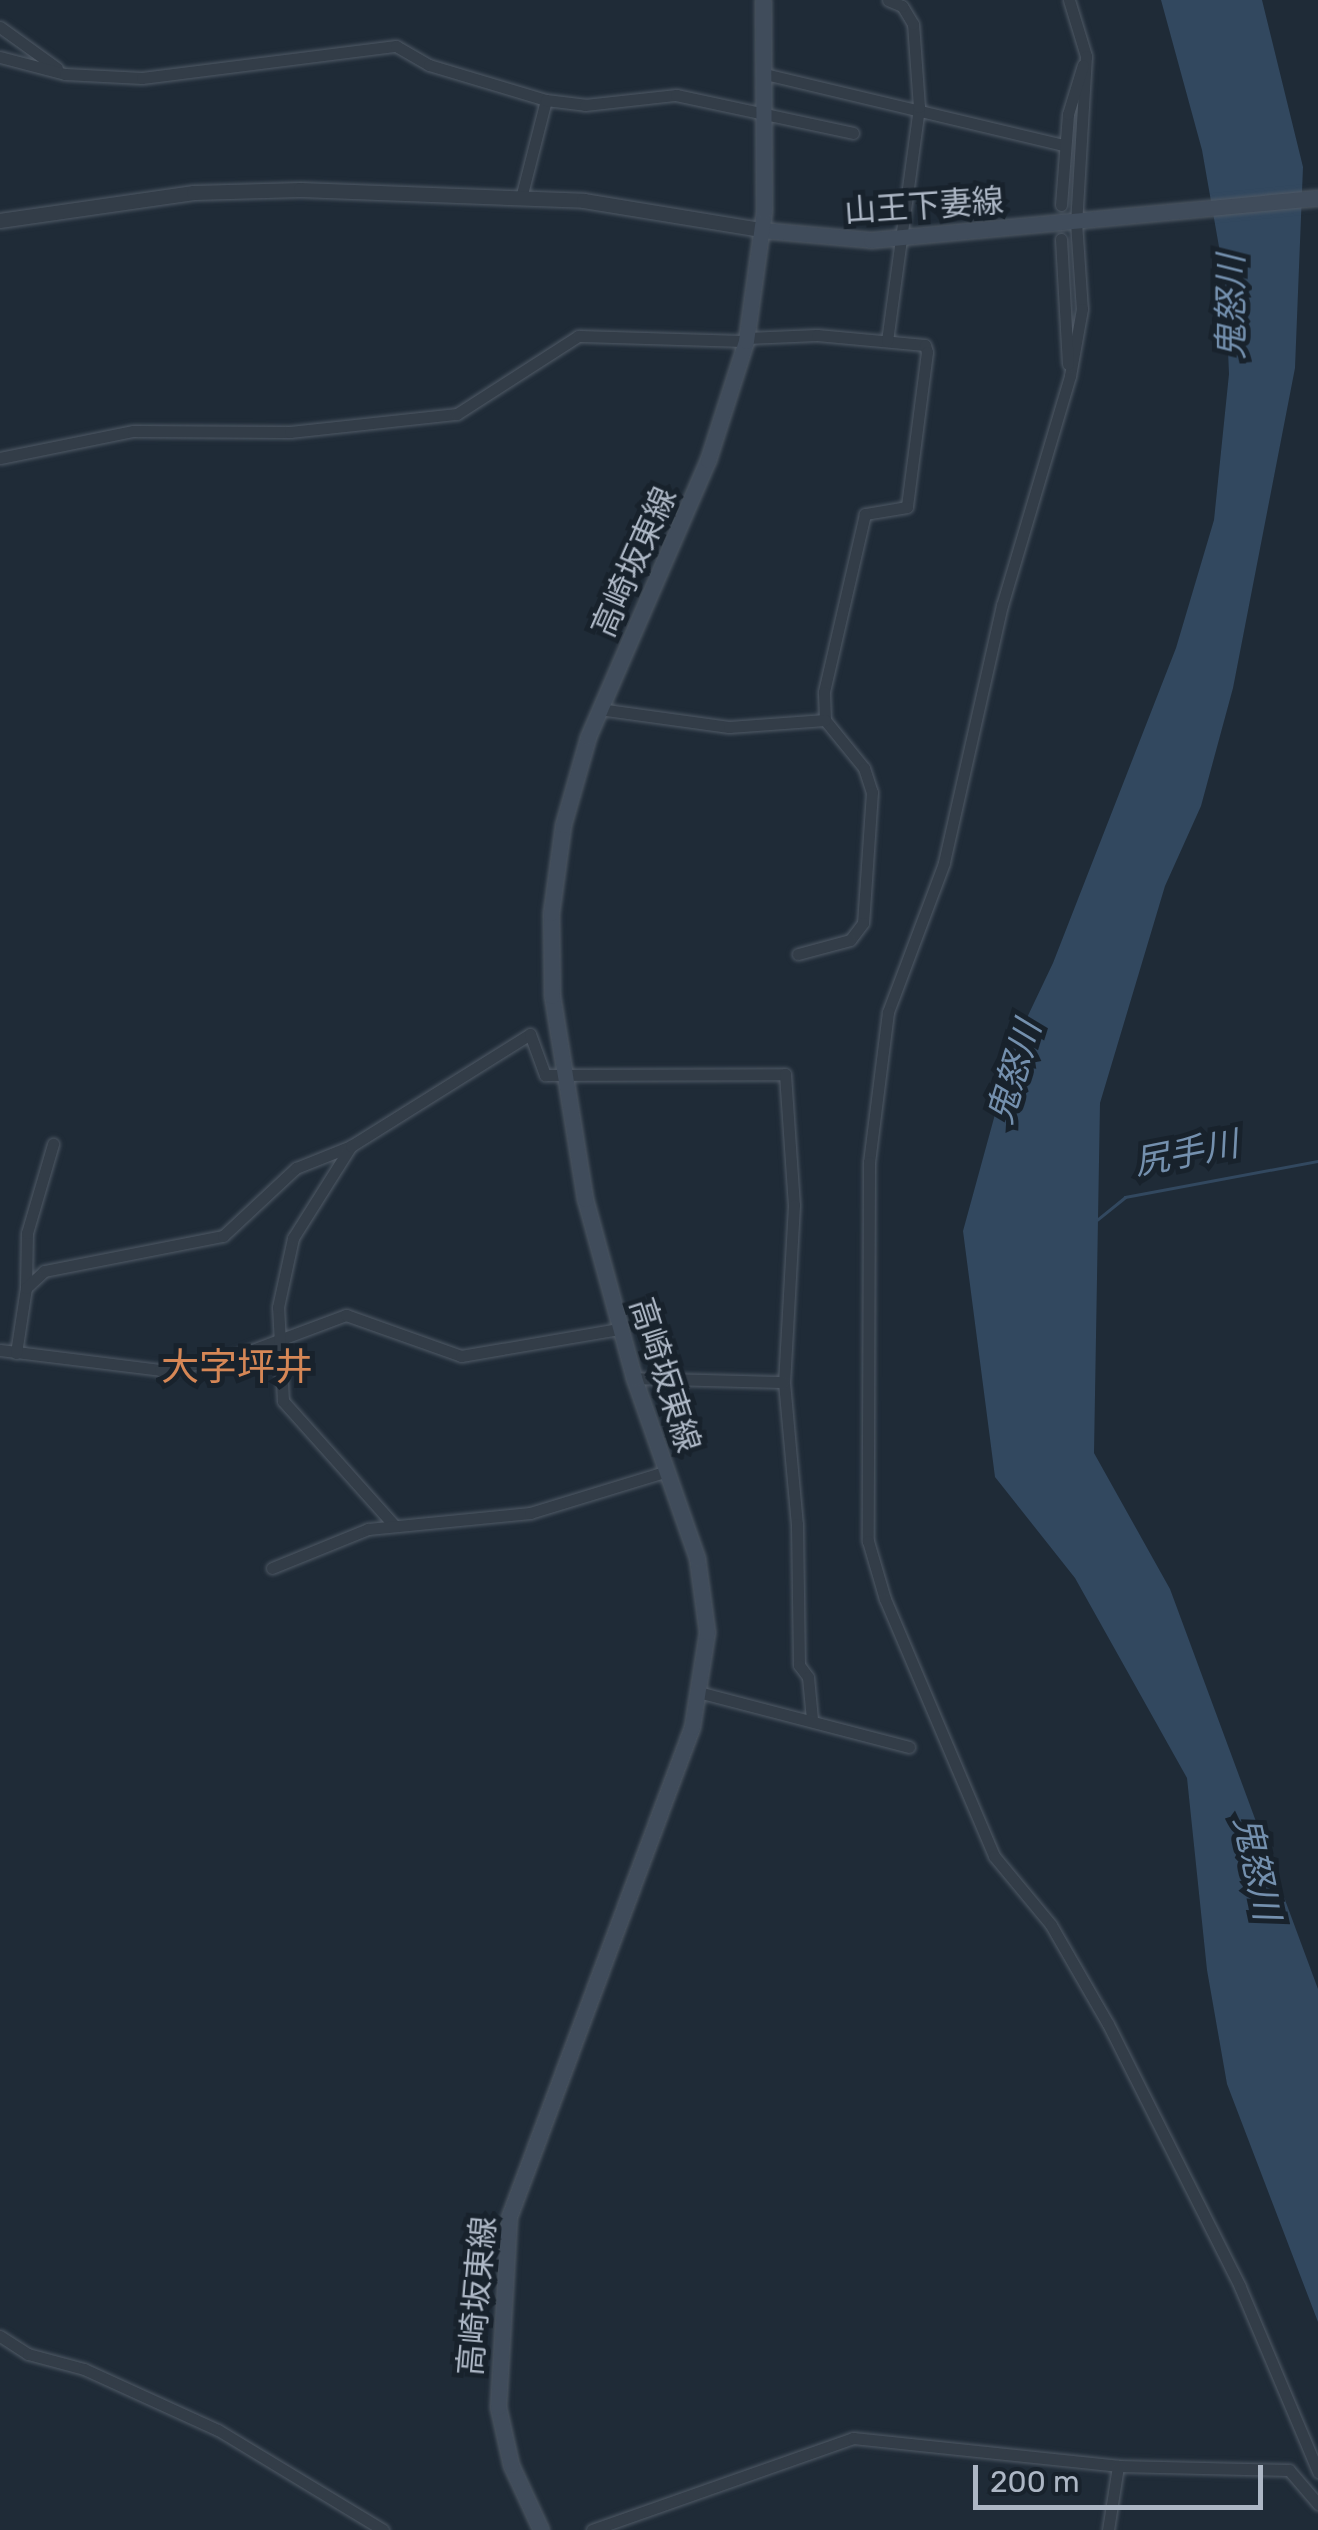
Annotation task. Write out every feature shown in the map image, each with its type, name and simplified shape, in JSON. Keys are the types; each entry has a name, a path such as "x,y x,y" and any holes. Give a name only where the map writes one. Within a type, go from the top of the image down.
{"main road":[{"path":"762,230 763,0"},
{"name":"山王下妻線","path":"762,230 834,241 906,237 1318,198"},
{"name":"高崎坂東線","path":"541,2530 511,2464 498,2408 510,2217 702,1693 703,1589 619,1328 586,1198 551,977 556,867 570,794 600,709 714,444 747,339 762,230"}],"street":[{"path":"887,341 906,237 920,107 912,24 902,6 888,0"},
{"path":"1069,0 1086,56 1082,309 1070,376 1002,606 944,863 888,1012 870,1162 868,1541 885,1600 994,1856 1051,1926 1108,2024 1240,2287 1318,2472"},
{"path":"0,27 65,74"},
{"path":"0,57 65,74 142,78 396,46 429,64 546,100 585,105 676,96 853,134"},
{"path":"1061,205 1064,145 1086,56"},
{"path":"765,74 920,107 1064,145"},
{"path":"521,198 546,100"},
{"path":"0,220 227,191 521,198 644,207 762,230"},
{"path":"1062,239 1070,376"},
{"path":"0,458 116,433 290,432 457,414 578,336 887,341 925,345 919,443 906,507 865,514 835,626 825,720 864,768 872,792 868,882 854,937 798,954"},
{"path":"600,709 729,727 825,720"},
{"path":"26,1288 44,1271 76,1260 223,1236 296,1168 351,1146 530,1034 546,1075 784,1074 794,1205 784,1382 798,1541 799,1665 808,1677 812,1719"},
{"path":"16,1353 26,1288 26,1233 54,1144"},
{"path":"351,1146 293,1238 276,1340 283,1400 393,1524"},
{"path":"0,1350 124,1369 180,1369 346,1315 460,1356 619,1328"},
{"path":"634,1378 784,1382"},
{"path":"272,1568 393,1524 487,1522 667,1471"},
{"path":"702,1693 909,1747"},
{"path":"0,2336 28,2354 84,2369 218,2430 383,2530"},
{"path":"592,2530 853,2438 1118,2466 1289,2470 1318,2504"},
{"path":"1108,2530 1118,2466"}],"water":[{"name":"鬼怒川","path":"1161,0 1262,0 1303,167 1295,368 1233,688 1201,806 1165,886 1100,1103 1094,1453 1170,1589 1318,1989 1318,2322 1227,2084 1207,1970 1187,1778 1075,1578 995,1477 963,1231 1014,1045 1053,963 1176,648 1214,520 1229,374 1225,281 1202,150"}],"waterway":[{"name":"尻手川","path":"1097,1220 1125,1197 1318,1161"}],"district":[{"name":"大字坪井","path":"237,1368"}]}
